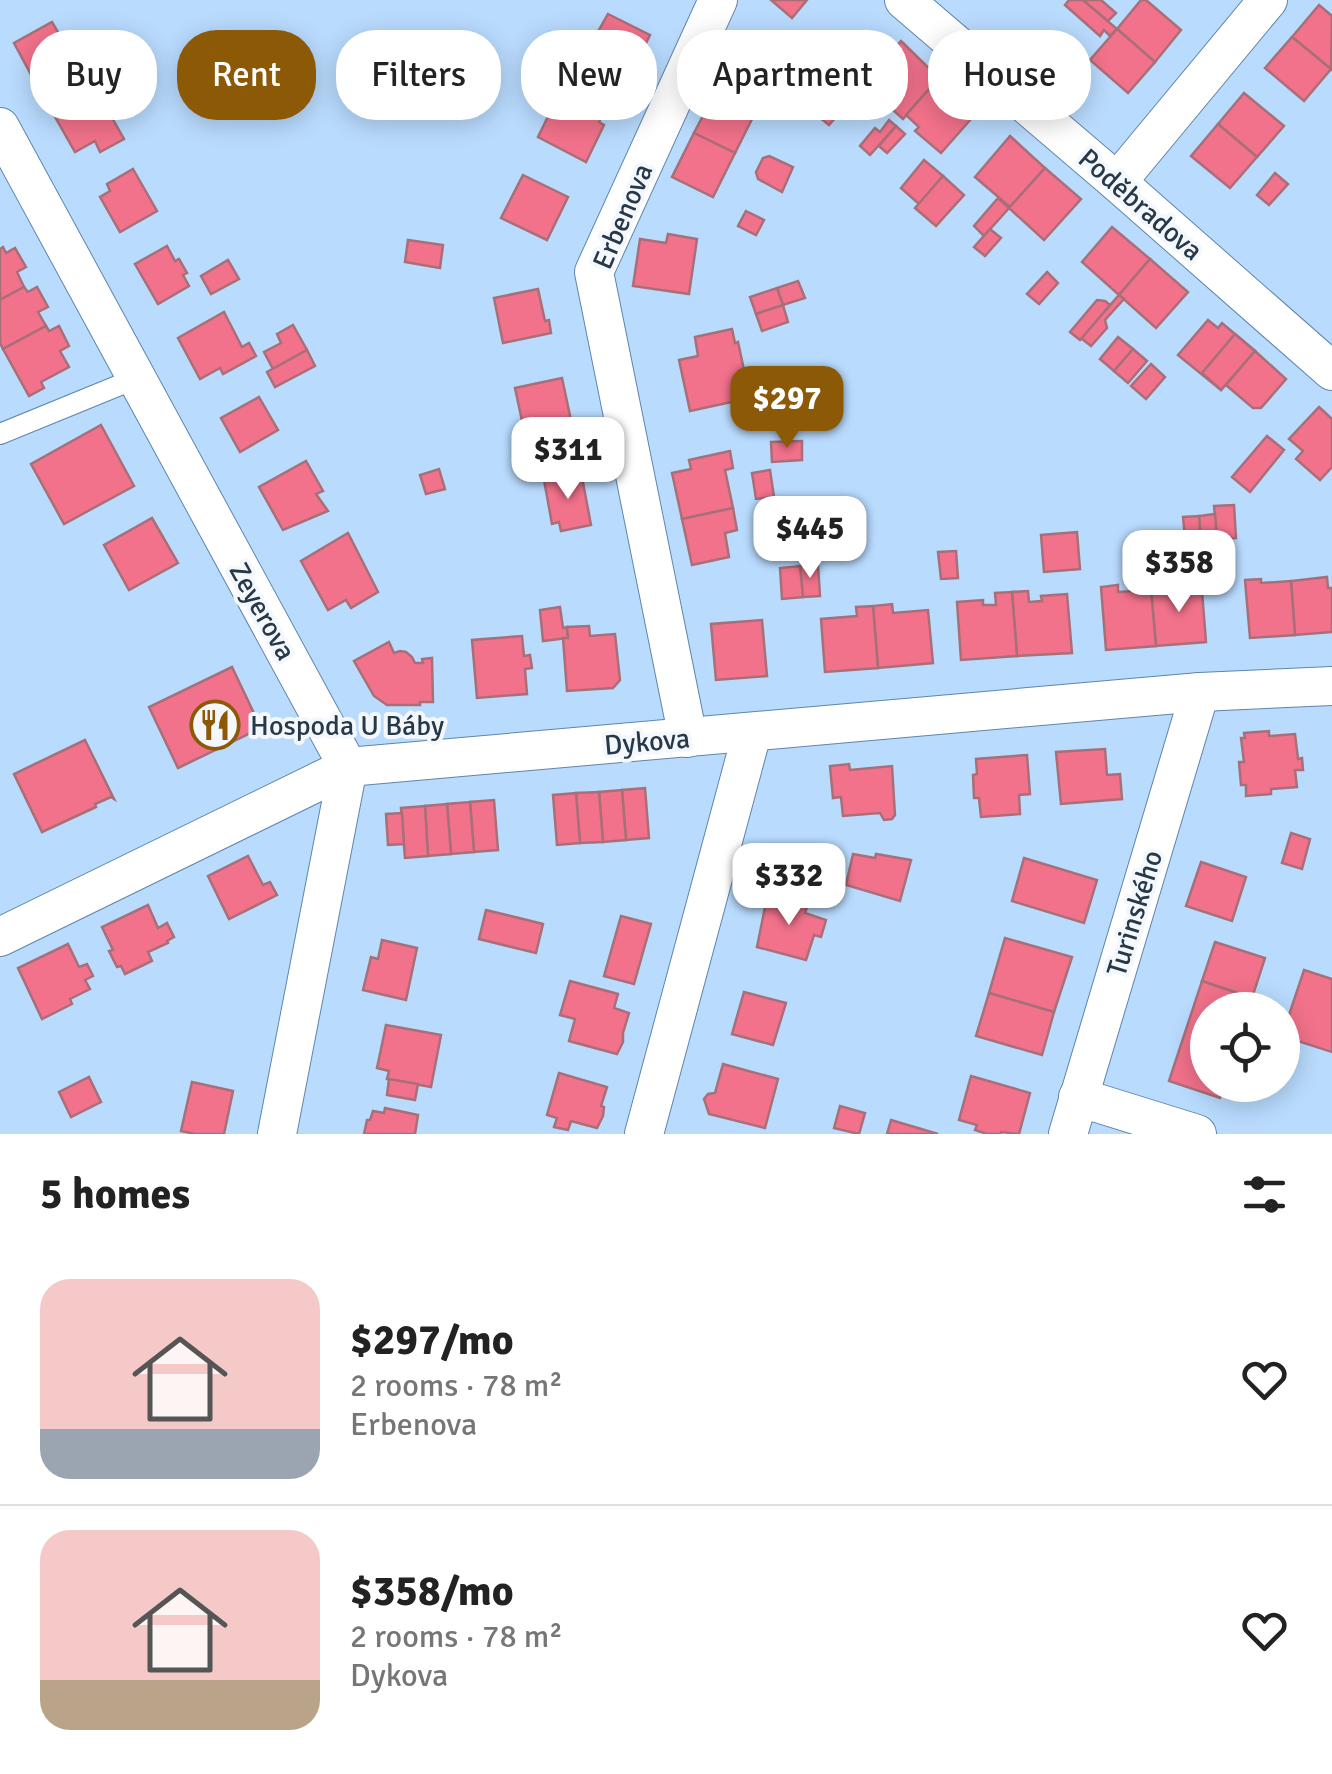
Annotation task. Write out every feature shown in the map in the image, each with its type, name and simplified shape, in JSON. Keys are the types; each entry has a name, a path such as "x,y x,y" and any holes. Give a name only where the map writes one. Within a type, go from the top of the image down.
{"street":[{"name":"Erbenova","path":"688,738 594,272 718,0"},
{"name":"Poděbradova","path":"904,0 1332,372"},
{"path":"1117,182 1268,0"},
{"name":"Zeyerova","path":"0,127 348,766"},
{"name":"Dykova","path":"0,936 348,766 1200,692 1332,686"},
{"name":"Turinského","path":"1068,1134 1200,692"},
{"path":"644,1134 752,733"},
{"path":"276,1134 348,766"},
{"path":"1078,1098 1198,1134"}],"lane":[{"path":"0,434 137,378"}],"building":[{"path":"771,0 807,0 792,18"},
{"path":"1069,0 1083,0 1117,29 1110,36 1104,30 1100,36 1065,5"},
{"path":"1083,0 1101,0 1116,13 1108,21"},
{"path":"1141,0 1181,30 1155,62 1117,29"},
{"path":"1319,5 1332,16 1331,69 1292,37"},
{"path":"608,14 640,30 599,30"},
{"path":"52,22 57,30 38,30"},
{"path":"1117,29 1155,62 1128,93 1091,59"},
{"path":"30,34 30,73 14,43"},
{"path":"1292,37 1331,69 1304,101 1265,68"},
{"path":"908,48 928,67 928,91 908,113"},
{"path":"928,90 928,120 970,120 941,153 915,131 919,127 908,113"},
{"path":"1244,93 1284,126 1257,157 1218,124"},
{"path":"57,120 113,120 124,139 100,152 95,141 75,152"},
{"path":"546,120 600,120 604,125 586,162 538,137"},
{"path":"701,120 752,120 735,153 694,133"},
{"path":"889,120 896,126 870,155 860,146 875,128 880,132"},
{"path":"1218,124 1257,157 1230,188 1191,156"},
{"path":"896,126 905,134 887,153 879,146"},
{"path":"694,133 735,153 713,197 672,177"},
{"path":"1010,136 1045,168 1010,207 975,177"},
{"path":"769,156 793,167 782,192 758,179 756,172 763,158"},
{"path":"924,160 943,176 919,204 901,188"},
{"path":"1045,168 1081,199 1044,240 1009,208"},
{"path":"133,169 157,211 120,232 100,197 110,191 107,184"},
{"path":"1275,173 1288,184 1269,205 1257,195"},
{"path":"523,175 568,197 547,240 501,218"},
{"path":"943,176 964,195 936,226 915,208"},
{"path":"998,198 1009,208 984,236 974,226"},
{"path":"746,211 764,220 756,235 738,226"},
{"path":"1112,227 1150,259 1119,295 1082,262"},
{"path":"990,229 1001,238 985,256 974,247"},
{"path":"668,234 697,239 689,294 633,286 640,239 666,243"},
{"path":"408,240 443,245 440,268 405,262"},
{"path":"167,246 187,273 183,275 189,286 158,304 135,264"},
{"path":"3,247 6,253 15,248 26,267 17,272 24,287 0,300 0,249"},
{"path":"1150,259 1188,292 1156,328 1119,295"},
{"path":"228,260 239,279 211,294 201,276"},
{"path":"1047,272 1058,283 1039,304 1027,294"},
{"path":"798,281 805,298 783,305 777,288"},
{"path":"24,287 28,292 37,287 48,307 38,312 46,326 3,349 0,300"},
{"path":"777,288 783,305 756,314 750,297"},
{"path":"538,289 551,333 503,343 494,298"},
{"path":"1119,295 1124,299 1105,320 1107,328 1091,346 1081,338"},
{"path":"1097,300 1110,305 1080,340 1070,332"},
{"path":"783,305 788,322 762,331 756,314"},
{"path":"224,312 242,347 249,343 256,356 223,374 220,368 200,379 178,338"},
{"path":"1208,320 1218,328 1222,323 1255,351 1221,390 1178,355"},
{"path":"293,325 307,350 273,369 264,352 281,343 277,334"},
{"path":"46,326 49,331 59,326 69,346 60,351 69,367 41,382 44,388 29,396 3,349"},
{"path":"732,329 750,398 690,411 679,360 698,356 695,337"},
{"path":"1235,334 1255,351 1221,390 1202,373"},
{"path":"1118,337 1133,349 1114,371 1100,359"},
{"path":"1133,349 1147,361 1128,383 1114,371"},
{"path":"307,350 315,366 275,387 267,372"},
{"path":"1255,351 1286,379 1261,408 1253,408 1226,385"},
{"path":"1151,364 1165,377 1146,399 1131,386"},
{"path":"562,378 572,425 525,435 515,388"},
{"path":"259,397 278,430 240,452 221,418"},
{"path":"1319,407 1332,419 1332,467 1320,480 1296,459 1303,451 1289,439"},
{"path":"101,425 134,486 64,524 31,464"},
{"path":"1267,436 1284,450 1250,492 1232,477"},
{"path":"802,441 802,460 772,462 771,442"},
{"path":"730,451 733,468 725,470 733,508 682,519 672,473 691,469 689,460"},
{"path":"306,461 323,491 316,494 328,511 283,530 259,487"},
{"path":"439,469 445,489 426,494 420,475"},
{"path":"770,470 774,497 756,499 752,473"},
{"path":"581,472 591,525 561,531 559,522 552,524 544,480"},
{"path":"1234,505 1236,538 1217,539 1214,506"},
{"path":"733,508 737,530 725,533 729,557 692,565 682,519"},
{"path":"1215,514 1218,555 1202,557 1199,516"},
{"path":"1199,516 1202,557 1187,558 1183,517"},
{"path":"152,518 178,563 129,590 104,545"},
{"path":"1077,532 1080,569 1044,572 1041,535"},
{"path":"348,533 378,592 351,608 346,600 328,610 301,561"},
{"path":"956,551 958,578 941,579 938,552"},
{"path":"818,565 820,596 803,597 800,566"},
{"path":"800,566 803,597 782,599 780,568"},
{"path":"1327,577 1328,588 1332,588 1332,632 1295,635 1291,581"},
{"path":"1201,579 1206,642 1156,646 1151,590 1185,587 1184,580"},
{"path":"1261,579 1261,583 1291,581 1295,635 1250,638 1245,580"},
{"path":"1118,585 1118,592 1151,590 1156,646 1106,650 1101,587"},
{"path":"1028,591 1029,602 1042,601 1041,596 1067,594 1072,653 1017,656 1012,592"},
{"path":"1012,592 1017,656 961,660 957,602 983,600 983,605 996,605 995,593"},
{"path":"892,604 893,613 928,610 933,663 878,668 873,606"},
{"path":"873,606 878,668 825,672 821,619 857,616 856,607"},
{"path":"560,607 568,638 543,641 540,610"},
{"path":"762,620 767,676 716,680 711,624"},
{"path":"589,626 590,636 615,634 620,680 613,688 567,691 563,638 568,638 567,627"},
{"path":"522,636 524,656 530,655 532,668 525,669 527,694 477,698 472,640"},
{"path":"389,642 394,653 406,652 415,663 432,658 433,702 387,705 374,696 354,661"},
{"path":"232,667 261,728 178,768 149,707"},
{"path":"1269,731 1269,736 1295,734 1303,770 1295,770 1297,787 1246,796 1239,762 1244,762 1241,738 1245,738 1244,733"},
{"path":"85,740 114,799 95,804 96,807 42,832 14,774"},
{"path":"1105,749 1107,775 1120,774 1122,799 1061,804 1056,752"},
{"path":"1027,755 1030,794 1019,795 1020,814 981,817 979,798 974,798 976,759"},
{"path":"849,764 850,770 892,766 892,819 884,820 880,813 843,816 841,797 833,798 830,766"},
{"path":"645,788 649,838 626,840 622,790"},
{"path":"622,790 626,840 603,842 599,792"},
{"path":"599,792 603,842 580,843 576,793"},
{"path":"576,793 580,843 557,845 553,795"},
{"path":"494,800 498,850 474,852 470,802"},
{"path":"470,802 474,852 451,854 447,804"},
{"path":"447,804 451,854 428,856 425,806"},
{"path":"425,806 428,856 405,858 401,808"},
{"path":"402,813 404,844 388,845 386,814"},
{"path":"1291,833 1310,839 1302,869 1282,863"},
{"path":"853,854 911,860 900,901 846,885"},
{"path":"248,856 263,885 270,882 277,895 229,919 208,876"},
{"path":"1024,858 1097,880 1084,923 1012,901"},
{"path":"1201,862 1246,877 1232,921 1186,906"},
{"path":"791,896 809,901 805,913 826,920 821,937 814,935 806,960 757,947 767,897 789,904"},
{"path":"148,905 158,928 167,923 174,937 148,952 152,961 125,974 109,951 113,950 102,927"},
{"path":"486,910 543,924 536,953 479,939"},
{"path":"621,916 651,924 634,984 604,976"},
{"path":"1005,938 1072,957 1054,1012 989,993"},
{"path":"382,940 417,948 406,1000 363,990 371,957 378,959"},
{"path":"1215,942 1265,958 1254,992 1234,992 1202,981"},
{"path":"68,944 79,967 87,964 93,976 85,980 90,989 70,999 72,1004 42,1019 18,968"},
{"path":"1304,970 1332,979 1332,1052 1300,1042 1300,992 1297,992"},
{"path":"570,981 618,994 614,1008 629,1013 617,1054 569,1041 575,1019 560,1015"},
{"path":"1202,981 1234,992 1198,992"},
{"path":"744,992 786,1003 773,1045 732,1034"},
{"path":"989,993 1054,1012 1042,1055 976,1036"},
{"path":"1190,1017 1190,1088 1169,1081"},
{"path":"386,1025 441,1035 431,1087 387,1079 389,1071 377,1068"},
{"path":"723,1064 778,1079 765,1128 709,1114 704,1099 715,1093"},
{"path":"559,1073 607,1087 597,1128 571,1121 568,1130 554,1127 557,1118 547,1115"},
{"path":"971,1076 1030,1093 1019,1134 987,1134 975,1130 977,1125 959,1120"},
{"path":"89,1077 101,1102 71,1117 59,1092"},
{"path":"389,1079 418,1084 415,1100 387,1095"},
{"path":"192,1082 233,1091 224,1134 181,1131"},
{"path":"840,1106 865,1113 859,1134 834,1128"},
{"path":"385,1108 418,1115 415,1134 364,1134 373,1111 384,1113"},
{"path":"891,1120 938,1134 887,1134"}],"place":[{"name":"Hospoda U Báby","path":"215,725"}]}
